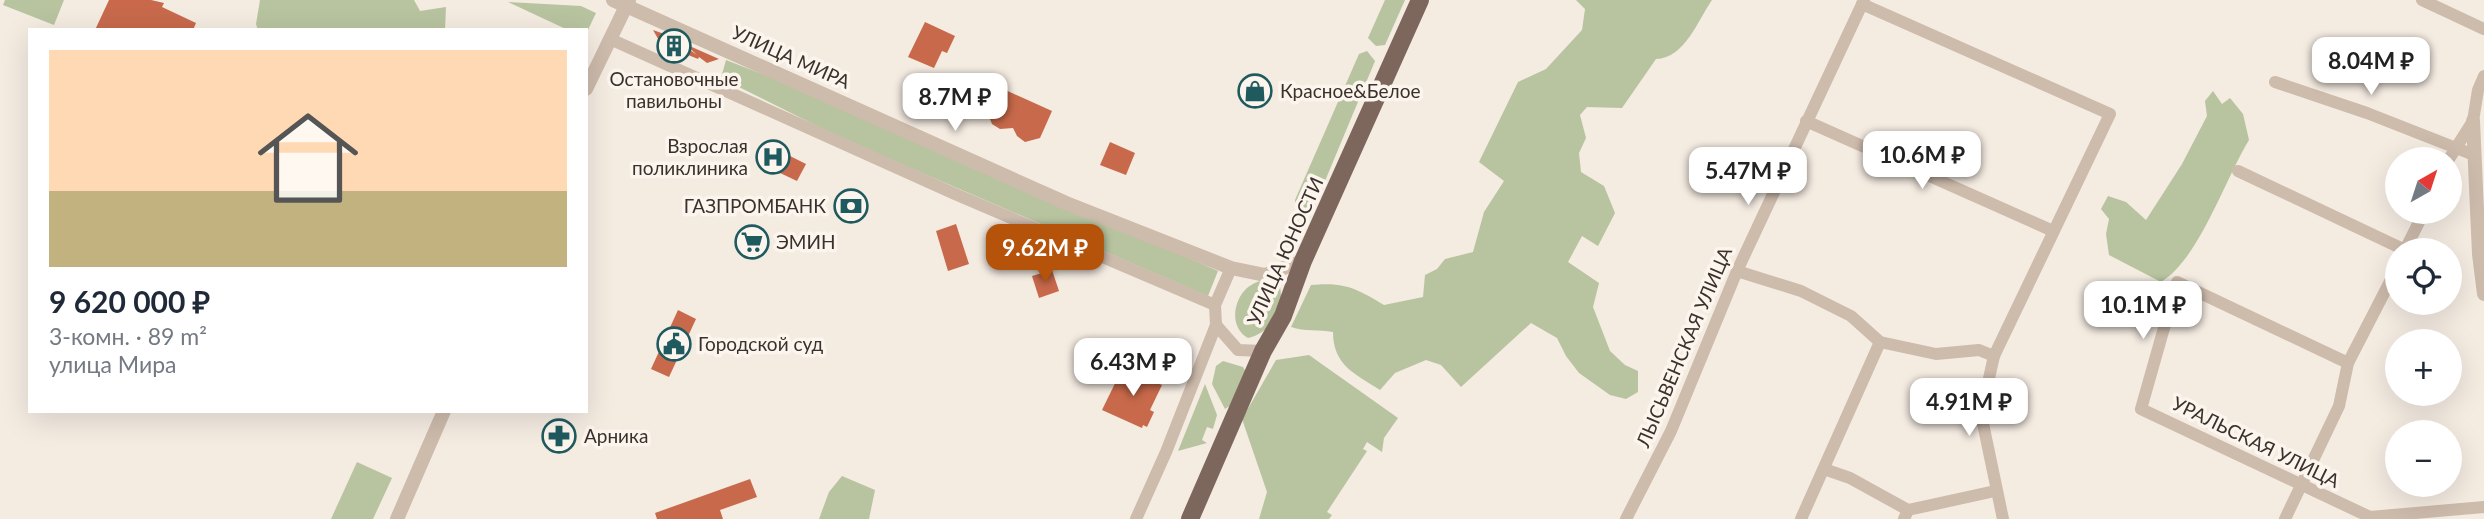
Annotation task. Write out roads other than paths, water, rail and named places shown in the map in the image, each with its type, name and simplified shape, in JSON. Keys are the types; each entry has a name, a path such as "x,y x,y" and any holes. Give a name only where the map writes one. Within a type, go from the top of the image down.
{"main road":[{"name":"УЛИЦА ЮНОСТИ","path":"1190,519 1263,351 1283,316 1303,261 1420,0"}],"street":[{"path":"2422,0 2484,29"},
{"name":"УЛИЦА МИРА","path":"623,2 1066,203 1231,268 1265,275 1303,261"},
{"path":"588,85 610,39 623,2"},
{"path":"1863,2 2110,114 1994,356 1981,414 2003,519"},
{"name":"ЛЫСЬВЕНСКАЯ УЛИЦА","path":"1626,519 1671,431 1737,271 1863,2"},
{"path":"610,39 929,183 1215,305"},
{"path":"2484,76 2478,90 2473,121 2479,254 2484,294"},
{"path":"2275,82 2367,113 2437,147"},
{"path":"1806,121 2053,231"},
{"path":"2456,147 2473,121"},
{"path":"2462,154 2474,155"},
{"path":"2238,171 2385,241"},
{"path":"1136,519 1167,452 1216,325 1215,305 1231,268"},
{"path":"1737,271 1801,291 1851,316 1880,342 1936,354 1979,350 1994,356"},
{"name":"УРАЛЬСКАЯ УЛИЦА","path":"2348,362 2177,282 2141,409 2370,517 2484,507"},
{"path":"2285,519 2339,406 2348,362 2385,290"},
{"path":"1216,325 1238,350 1263,351"},
{"path":"1801,519 1880,342"},
{"path":"397,519 443,413"},
{"path":"1824,470 1850,478 1906,514 1996,491"}],"place":[{"name":"Остановочные павильоны","path":"674,46"},
{"name":"Красное&Белое","path":"1255,91"},
{"name":"Взрослая поликлиника","path":"773,157"},
{"name":"ГАЗПРОМБАНК","path":"851,206"},
{"name":"ЭМИН","path":"752,242"},
{"name":"Городской суд","path":"674,344"},
{"name":"Арника","path":"559,436"}]}
